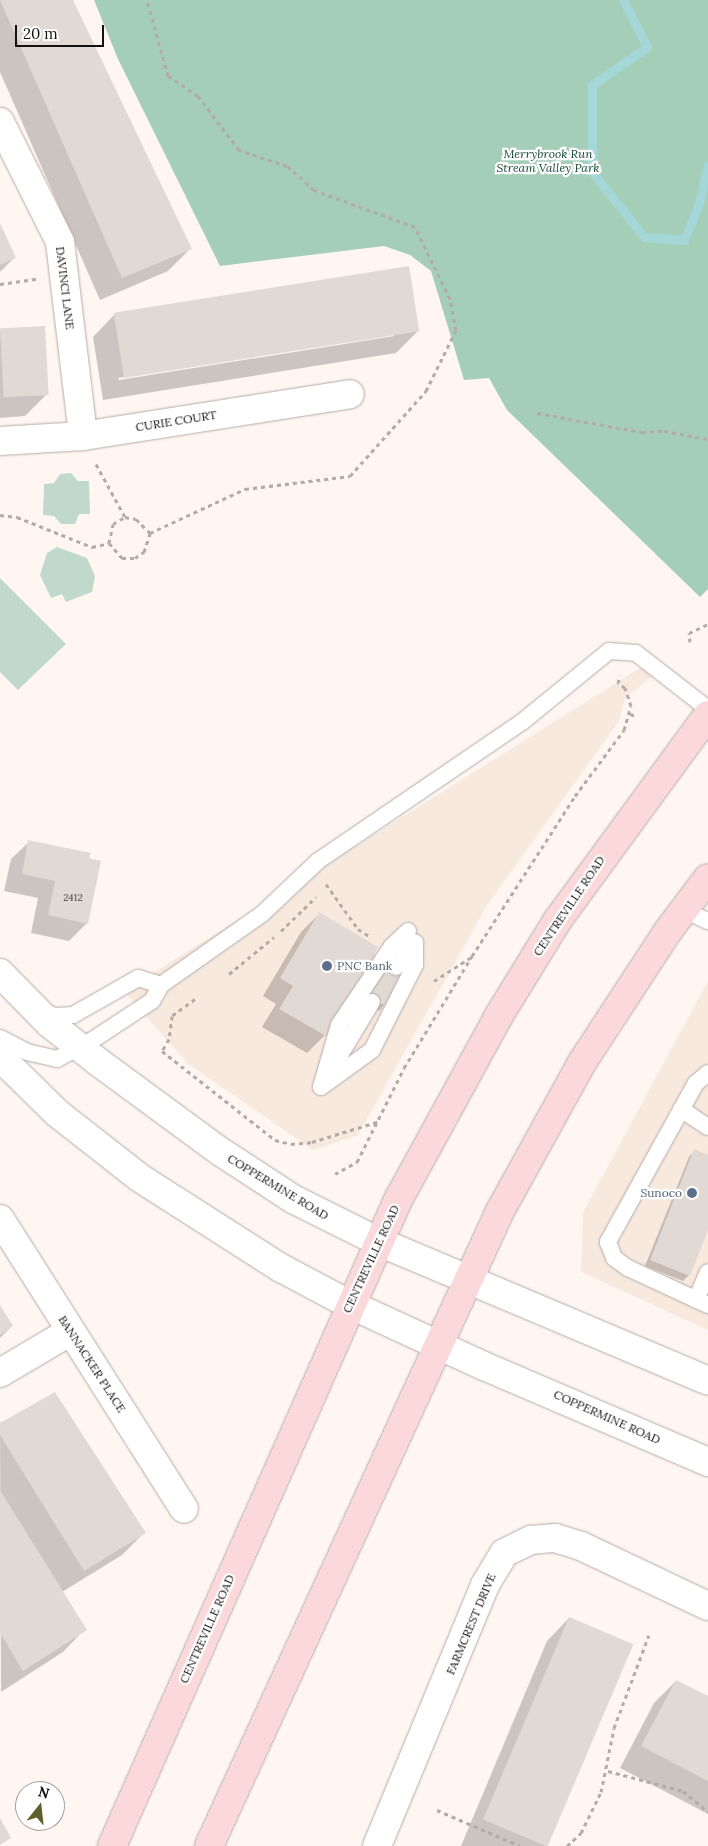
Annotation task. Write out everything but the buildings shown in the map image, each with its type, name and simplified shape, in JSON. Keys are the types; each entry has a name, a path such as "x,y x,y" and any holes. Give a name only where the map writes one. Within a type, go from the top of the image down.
{"main road":[{"name":"CENTREVILLE ROAD","path":"112,1846 377,1241 498,1017 557,921 708,715"},
{"path":"210,1846 500,1211 581,1064 684,910 708,878"}],"street":[{"name":"DAVINCI LANE","path":"0,122 60,242 87,436"},
{"name":"CURIE COURT","path":"0,441 87,436 350,394"},
{"name":"COPPERMINE ROAD","path":"0,973 31,1006 80,1047 220,1152 293,1198 377,1241 708,1381"},
{"name":"COPPERMINE ROAD","path":"0,1057 57,1113 140,1178 281,1268 349,1304 708,1462"},
{"name":"BANNACKER PLACE","path":"0,1219 184,1509"},
{"path":"0,1373 70,1331"},
{"name":"FARMCREST DRIVE","path":"377,1846 485,1585 504,1553 531,1540 556,1538 581,1546 708,1606"}],"lane":[{"path":"0,1038 49,1059 57,1059 80,1047 152,1001 161,985 262,914 318,861 529,717 601,655 609,651 626,651 645,659 708,709"},
{"path":"684,910 708,922"},
{"path":"321,1087 339,1025 392,946 411,937"},
{"path":"321,1087 372,1050 415,965 411,937"},
{"path":"396,966 411,937"},
{"path":"31,1006 64,1017 80,1012 138,978 161,985"},
{"path":"321,1087 372,1002"},
{"path":"708,1073 696,1083 608,1242 614,1258 628,1268 702,1302 708,1272"},
{"path":"681,1109 708,1126"}],"path":[{"path":"109,543 122,558 135,558 144,552 150,533 245,489 350,476 426,391 456,330 450,299 415,227 314,190 287,166 239,150 198,96 168,76 147,0"},
{"path":"0,284 64,275"},
{"path":"537,412 642,432 664,430 708,439"},
{"path":"87,436 101,478 122,506 125,518"},
{"path":"0,515 17,516 92,547 109,543"},
{"path":"109,543 113,524 125,518 136,519 150,533"},
{"path":"690,642 689,633 708,624"},
{"path":"335,1174 357,1162 380,1121 404,1068 472,956 575,796 624,730 630,714 625,688 618,683 626,651"},
{"path":"630,714 636,716"},
{"path":"229,974 291,923 326,884 358,929 370,938 375,933 392,946"},
{"path":"415,965 435,982 472,956"},
{"path":"195,999 172,1016 168,1040 162,1051 275,1140 292,1144 312,1142 380,1121"},
{"path":"568,1846 581,1833 608,1771 614,1728 649,1635"},
{"path":"608,1771 683,1791 708,1812"},
{"path":"437,1810 520,1846"}],"shaded area":[{"path":"656,658 662,668 625,698 619,721 488,904 358,1135 313,1150 187,1063 124,991"},
{"path":"708,981 708,1330 581,1272 583,1212"}],"green space":[{"name":"Merrybrook Run Stream Valley Park","path":"94,0 708,0 708,589 700,597 507,410 489,378 464,380 431,271 410,255 384,246 220,266 118,59"},
{"path":"71,473 78,481 89,481 90,514 79,514 75,524 61,524 54,516 43,515 44,484 54,483 60,474"},
{"path":"57,547 87,558 95,576 92,592 66,602 62,594 51,598 40,575 47,553"},
{"path":"0,578 66,644 18,690 0,672"}],"waterway":[{"path":"623,0 647,47 592,85 592,172 644,237 684,240 698,207 708,165"}],"place":[{"name":"PNC Bank","path":"327,966"},
{"name":"Sunoco","path":"692,1193"}]}
